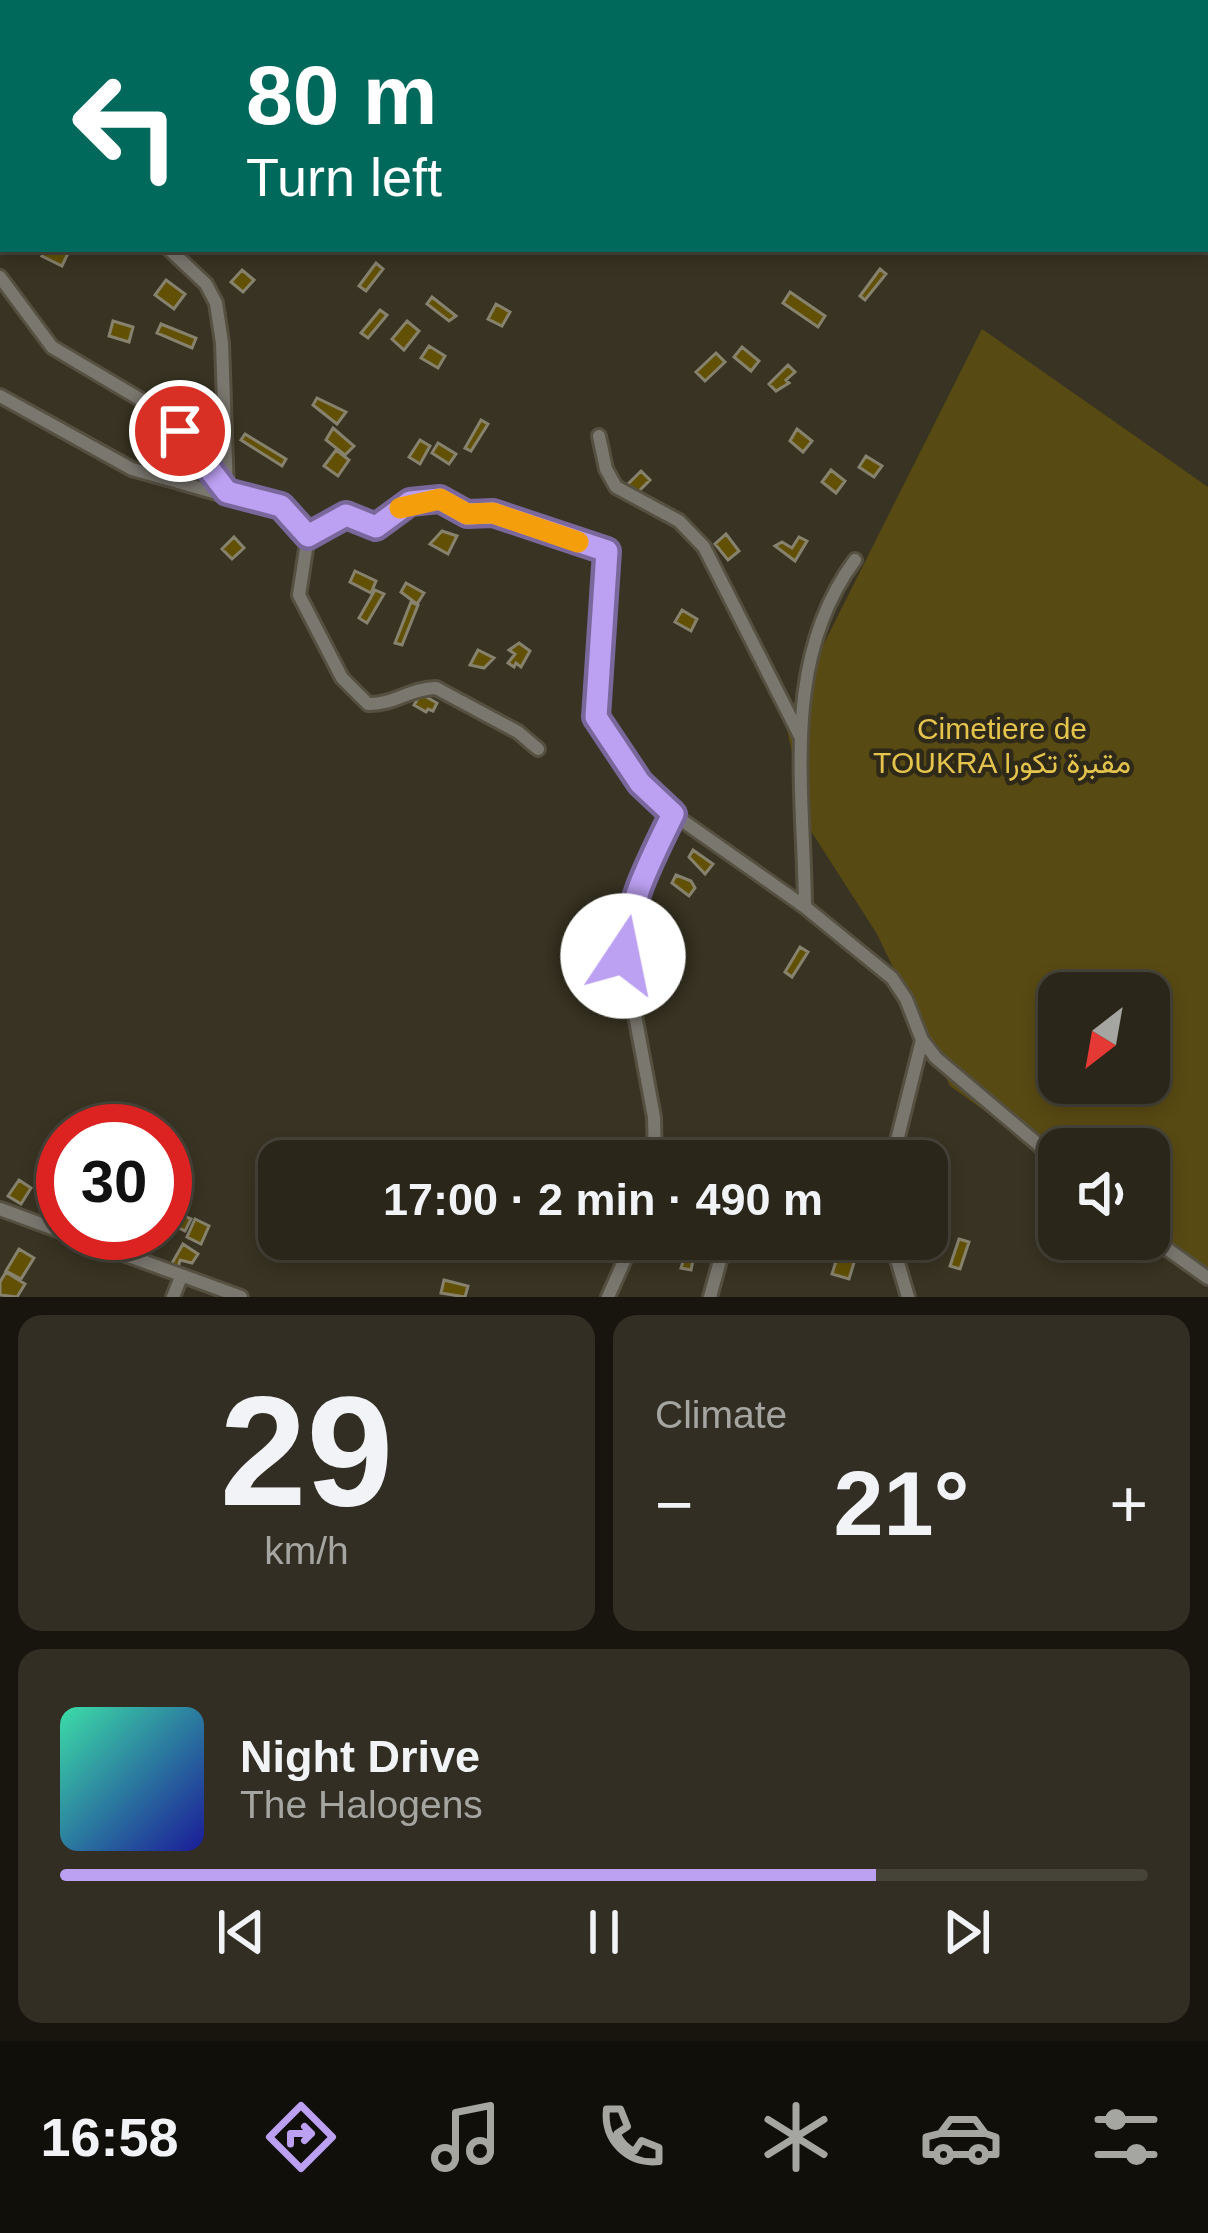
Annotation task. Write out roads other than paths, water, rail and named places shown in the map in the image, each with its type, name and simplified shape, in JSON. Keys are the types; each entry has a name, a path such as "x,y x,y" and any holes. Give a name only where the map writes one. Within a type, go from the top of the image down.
{"street":[{"path":"172,252 206,284 216,303 222,343 227,492"},
{"path":"0,277 52,346 160,411 227,492"},
{"path":"0,396 132,469 281,506 308,536"},
{"path":"599,436 606,469 616,487 680,521 704,547 800,736"},
{"path":"308,536 346,515 376,527 410,502 440,499 467,514 493,513 607,551 596,717 640,783 673,814 805,907 892,978 922,1040 952,1073 1038,1145"},
{"path":"308,536 298,595 342,678 368,704 436,688 518,731 538,749"},
{"path":"805,907 800,736 812,643 825,608 855,560"},
{"path":"655,1140 623,956 636,891 673,814"},
{"path":"897,1140 922,1040"},
{"path":"0,1210 241,1297"},
{"path":"1170,1251 1208,1278"},
{"path":"608,1297 625,1260"},
{"path":"710,1297 720,1260"},
{"path":"897,1260 908,1297"},
{"path":"173,1297 181,1277"}],"park label":[{"name":"Cimetiere de TOUKRA مقبرة تكورا","path":"1002,746"}]}
